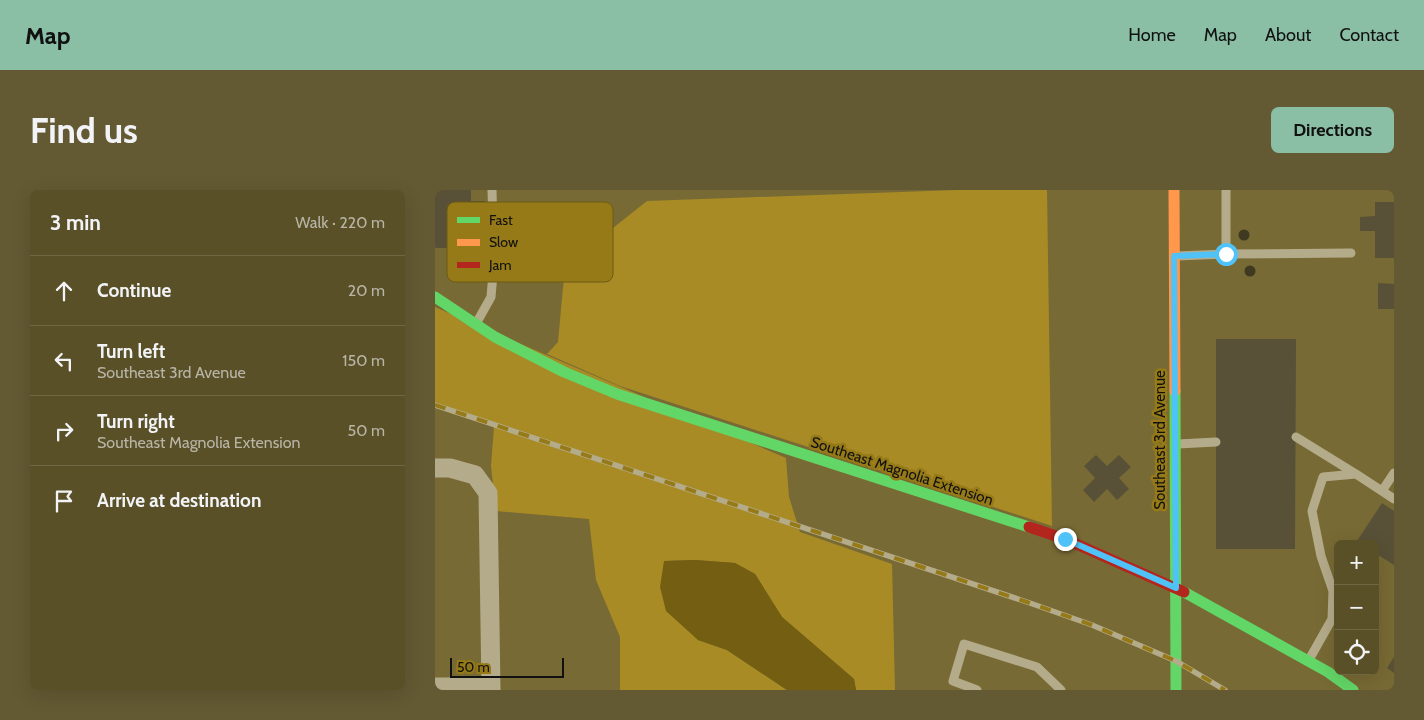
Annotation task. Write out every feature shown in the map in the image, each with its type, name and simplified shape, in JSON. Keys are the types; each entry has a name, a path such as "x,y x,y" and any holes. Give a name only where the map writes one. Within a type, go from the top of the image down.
{"main road":[{"name":"Southeast 3rd Avenue","path":"1174,190 1176,690"},
{"name":"Southeast Magnolia Extension","path":"435,297 495,337 564,372 617,394 1065,539 1176,588 1328,672 1353,690"}],"street":[{"path":"435,468 449,468 475,475 488,493 491,688 435,687"}],"lane":[{"path":"1226,190 1226,254"},
{"path":"1174,256 1351,253"},
{"path":"476,324 491,297 492,282"},
{"path":"1296,437 1394,499"},
{"path":"1175,444 1216,442"},
{"path":"1382,491 1394,473"},
{"path":"1308,661 1332,619 1333,591 1321,556 1312,511 1323,477 1356,474"},
{"path":"977,690 953,681 964,644 1037,667 1061,690"}],"shaded area":[{"path":"956,190 1047,190 1052,526 620,386 547,354 558,342 564,282 613,282 613,228 647,201"},
{"path":"435,307 786,458 789,497 800,532 892,564 895,690 856,690 854,679 782,617 755,574 735,563 695,560 664,561 698,640 727,650 787,690 620,690 620,637 596,580 589,519 496,511 491,466 494,427 435,407"},
{"path":"695,560 735,563 755,574 782,617 854,679 856,690 787,690 727,650 698,640 666,611 660,587 664,561"}],"building":[{"path":"435,190 471,190 471,201 485,201 447,202 447,248 435,247"},
{"path":"1375,202 1394,202 1394,258 1375,258 1375,231 1360,231 1360,217 1375,216"},
{"path":"1378,283 1394,284 1394,309 1378,309"},
{"path":"1216,339 1296,339 1295,549 1216,549"},
{"path":"1096,455 1107,466 1119,455 1131,467 1119,478 1129,489 1117,500 1107,489 1094,502 1083,490 1095,478 1084,466"},
{"path":"1382,503 1394,511 1394,565 1379,556 1379,540 1358,540"},
{"path":"1394,657 1394,673 1387,668"}],"railway":[{"path":"435,405 1092,625 1176,661 1225,690"}],"traffic: fast":[{"path":"435,297 495,337 564,372 617,394 1029,527"},
{"path":"1175,391 1176,690"},
{"path":"1184,592 1328,672 1353,690"}],"traffic: slow":[{"path":"1174,190 1175,391"}],"traffic: jam":[{"path":"1029,527 1065,539 1184,592"}],"route":[{"path":"1065,539 1176,588 1174,256 1226,254"}]}
